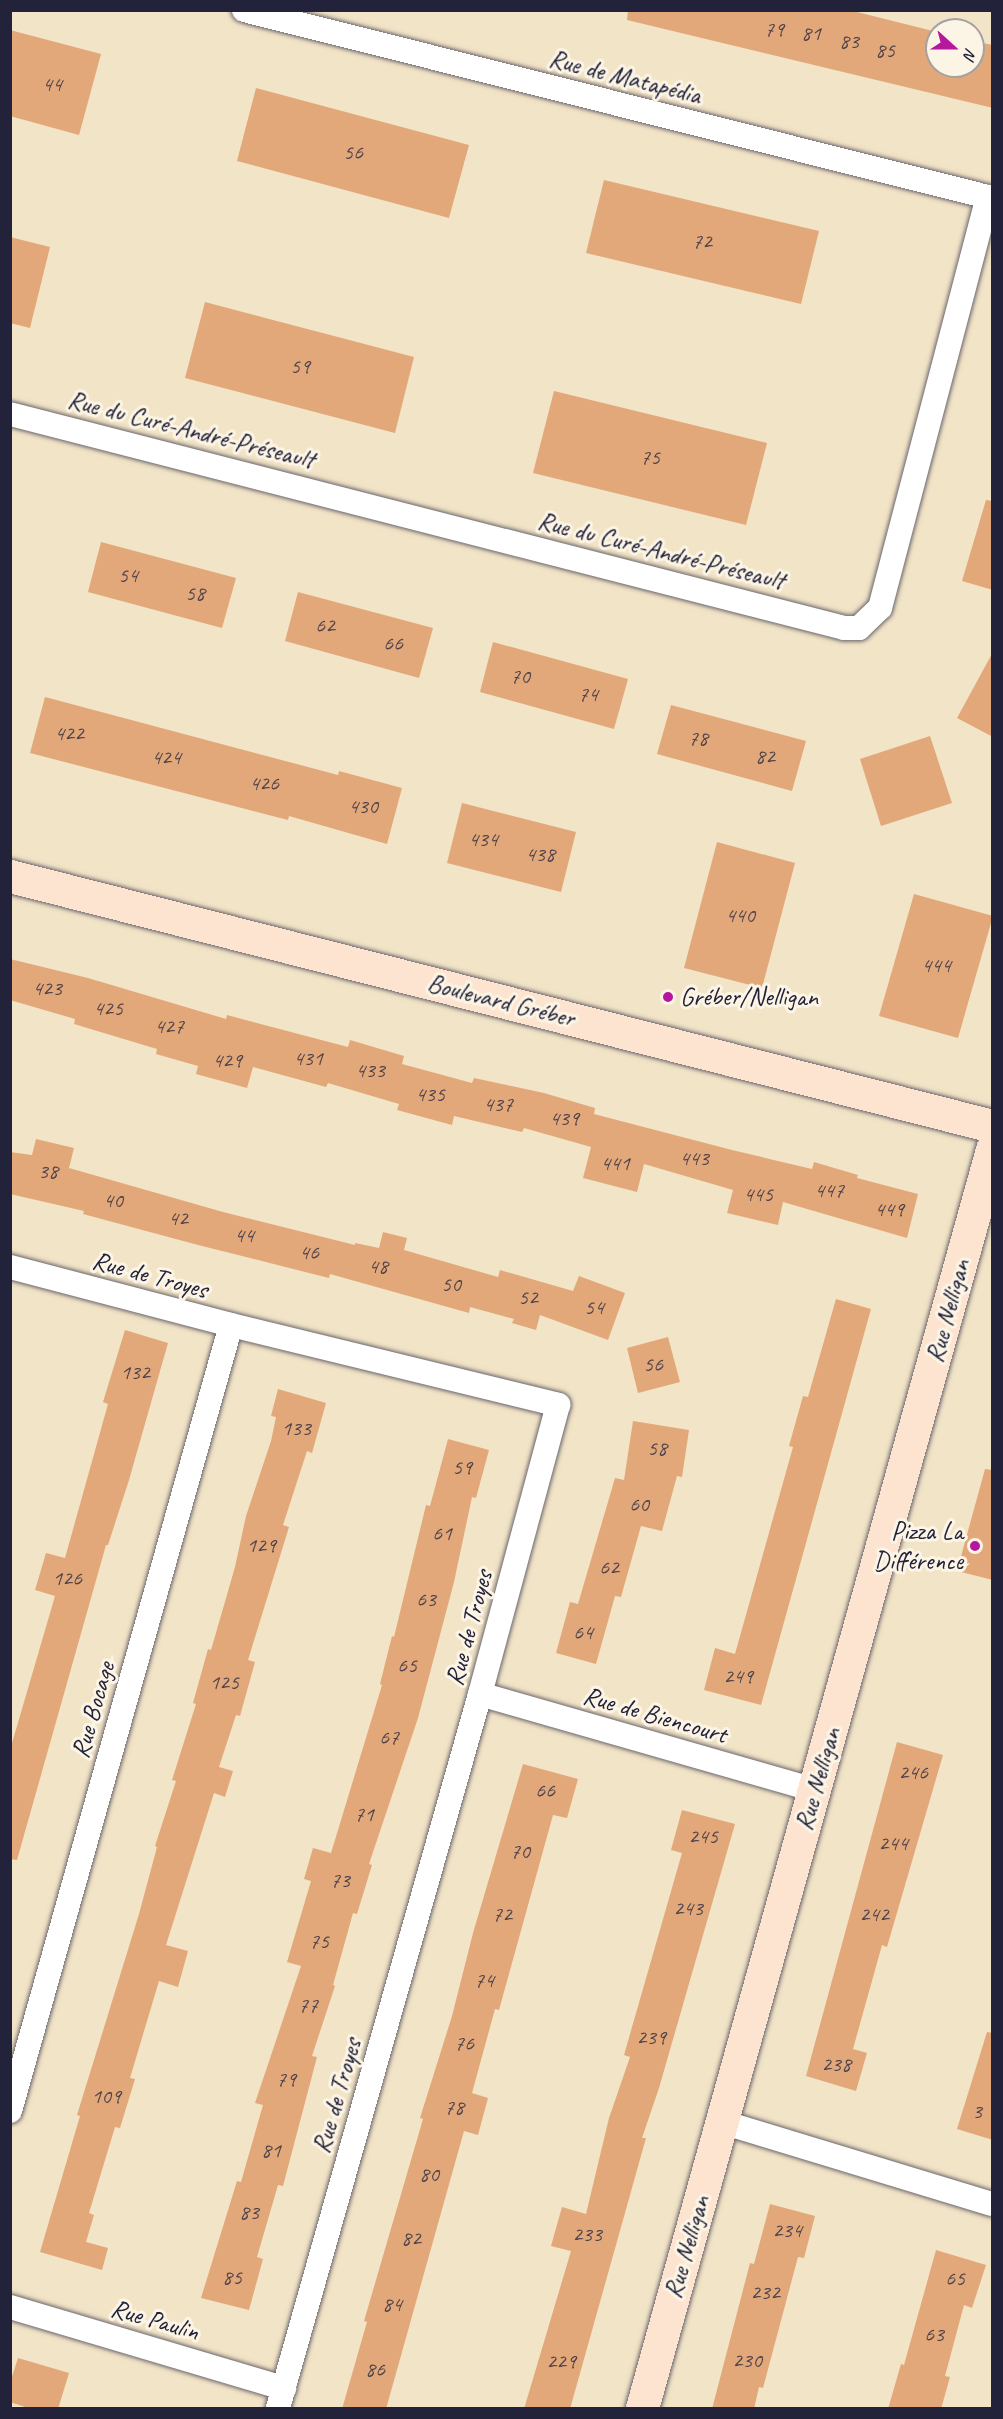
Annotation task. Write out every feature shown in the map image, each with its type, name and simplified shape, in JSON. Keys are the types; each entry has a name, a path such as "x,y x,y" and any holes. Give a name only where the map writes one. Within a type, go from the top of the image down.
{"street":[{"name":"Rue de Matapédia","path":"244,10 990,198"},
{"name":"Rue du Curé-André-Préseault","path":"10,414 833,625 859,628 880,608 990,198"},
{"name":"Boulevard Gréber","path":"10,876 993,1126"},
{"name":"Rue Nelligan","path":"642,2409 993,1149"},
{"name":"Rue de Troyes","path":"10,1267 231,1325 558,1405 480,1694 280,2398"},
{"name":"Rue Bocage","path":"10,2111 231,1325"},
{"name":"Rue de Biencourt","path":"480,1694 815,1790"},
{"path":"722,2122 993,2204"},
{"name":"Rue Paulin","path":"10,2307 280,2398"}],"building":[{"path":"628,10 849,10 925,29 925,78 985,78 985,43 993,45 993,108 627,20"},
{"path":"10,30 101,54 79,135 10,116"},
{"path":"256,88 469,145 449,218 237,161"},
{"path":"604,180 819,231 801,304 586,253"},
{"path":"10,237 50,247 30,328 10,323"},
{"path":"205,302 414,357 395,433 185,378"},
{"path":"554,391 767,443 746,525 533,473"},
{"path":"986,500 993,501 993,590 962,581"},
{"path":"101,542 236,578 222,628 88,592"},
{"path":"298,592 433,628 419,678 285,641"},
{"path":"493,642 628,679 614,729 480,692"},
{"path":"993,652 993,737 957,718"},
{"path":"45,697 338,775 339,771 402,788 387,844 289,816 288,820 30,753"},
{"path":"671,705 806,741 792,791 657,754"},
{"path":"930,736 952,803 881,826 860,759"},
{"path":"462,803 576,832 561,892 447,863"},
{"path":"717,842 795,863 762,988 684,968"},
{"path":"914,894 993,916 958,1038 879,1016"},
{"path":"10,959 88,978 226,1019 227,1015 348,1047 350,1040 404,1056 402,1064 472,1083 474,1078 544,1093 595,1108 594,1114 732,1150 812,1169 814,1162 858,1175 857,1178 918,1194 907,1238 783,1202 778,1225 727,1213 733,1190 644,1164 637,1192 583,1178 591,1147 524,1128 522,1132 454,1116 452,1125 397,1110 399,1104 328,1083 326,1087 253,1067 247,1088 196,1074 198,1066 156,1054 157,1049 74,1024 75,1019 10,1000"},
{"path":"36,1139 74,1148 69,1168 223,1212 355,1245 355,1243 379,1248 383,1232 407,1238 404,1250 498,1277 500,1270 573,1291 579,1276 625,1293 608,1340 540,1315 536,1330 512,1323 514,1319 470,1307 469,1313 330,1274 329,1278 198,1245 83,1214 84,1211 10,1194 10,1152 32,1155"},
{"path":"836,1299 871,1309 761,1705 704,1690 715,1648 735,1654 793,1447 789,1446 803,1396 808,1397"},
{"path":"125,1330 168,1343 129,1480 108,1545 106,1545 17,1860 10,1859 10,1750 55,1596 35,1590 46,1553 65,1558 108,1404 103,1402"},
{"path":"668,1337 680,1382 638,1393 627,1348"},
{"path":"278,1389 326,1403 312,1453 307,1451 283,1525 289,1527 248,1660 255,1662 240,1716 236,1715 219,1767 233,1771 225,1797 214,1793 166,1945 188,1951 178,1987 159,1981 130,2078 135,2079 120,2128 115,2127 89,2213 94,2215 86,2242 108,2248 102,2270 40,2252 80,2116 77,2115 139,1914 157,1847 155,1846 176,1781 172,1780 196,1704 193,1703 208,1649 211,1650 235,1567 246,1516 271,1441 276,1417 271,1416"},
{"path":"633,1421 689,1430 682,1477 677,1476 662,1531 641,1526 621,1597 615,1596 596,1664 556,1653 570,1602 578,1604 615,1478 624,1480"},
{"path":"448,1439 489,1450 476,1498 472,1497 454,1582 418,1718 369,1864 372,1865 357,1914 353,1913 333,1985 335,1986 312,2056 317,2057 283,2186 278,2185 257,2257 263,2259 249,2310 201,2298 237,2181 241,2182 263,2105 255,2103 301,1966 287,1962 311,1881 304,1879 313,1848 331,1853 382,1685 380,1684 392,1636 394,1637 426,1505 430,1506"},
{"name":"Pizza La Différence","path":"985,1469 993,1470 993,1580 957,1571"},
{"path":"897,1742 943,1755 887,1947 882,1945 853,2049 867,2053 856,2091 806,2076"},
{"path":"523,1764 578,1779 567,1818 553,1815 499,2010 495,2009 472,2093 488,2098 478,2135 464,2131 386,2409 342,2409 367,2322 364,2321 423,2119 420,2118 452,2016 473,1933"},
{"path":"682,1810 735,1824 659,2088 642,2138 646,2138 570,2409 524,2409 571,2251 551,2246 562,2207 586,2214 609,2118 630,2057 624,2055 682,1853 671,1850"},
{"path":"987,2032 993,2033 993,2140 957,2129"},
{"path":"770,2204 815,2216 804,2258 798,2257 763,2388 759,2387 754,2409 712,2409 750,2263 754,2264"},
{"path":"936,2250 986,2265 972,2308 964,2305 945,2376 950,2377 941,2409 888,2409 901,2364 904,2365"},
{"path":"18,2358 69,2373 58,2409 31,2409 10,2402 10,2383"}],"place":[{"name":"Gréber/Nelligan","path":"668,997"},
{"name":"Pizza La Différence","path":"975,1546"}]}
